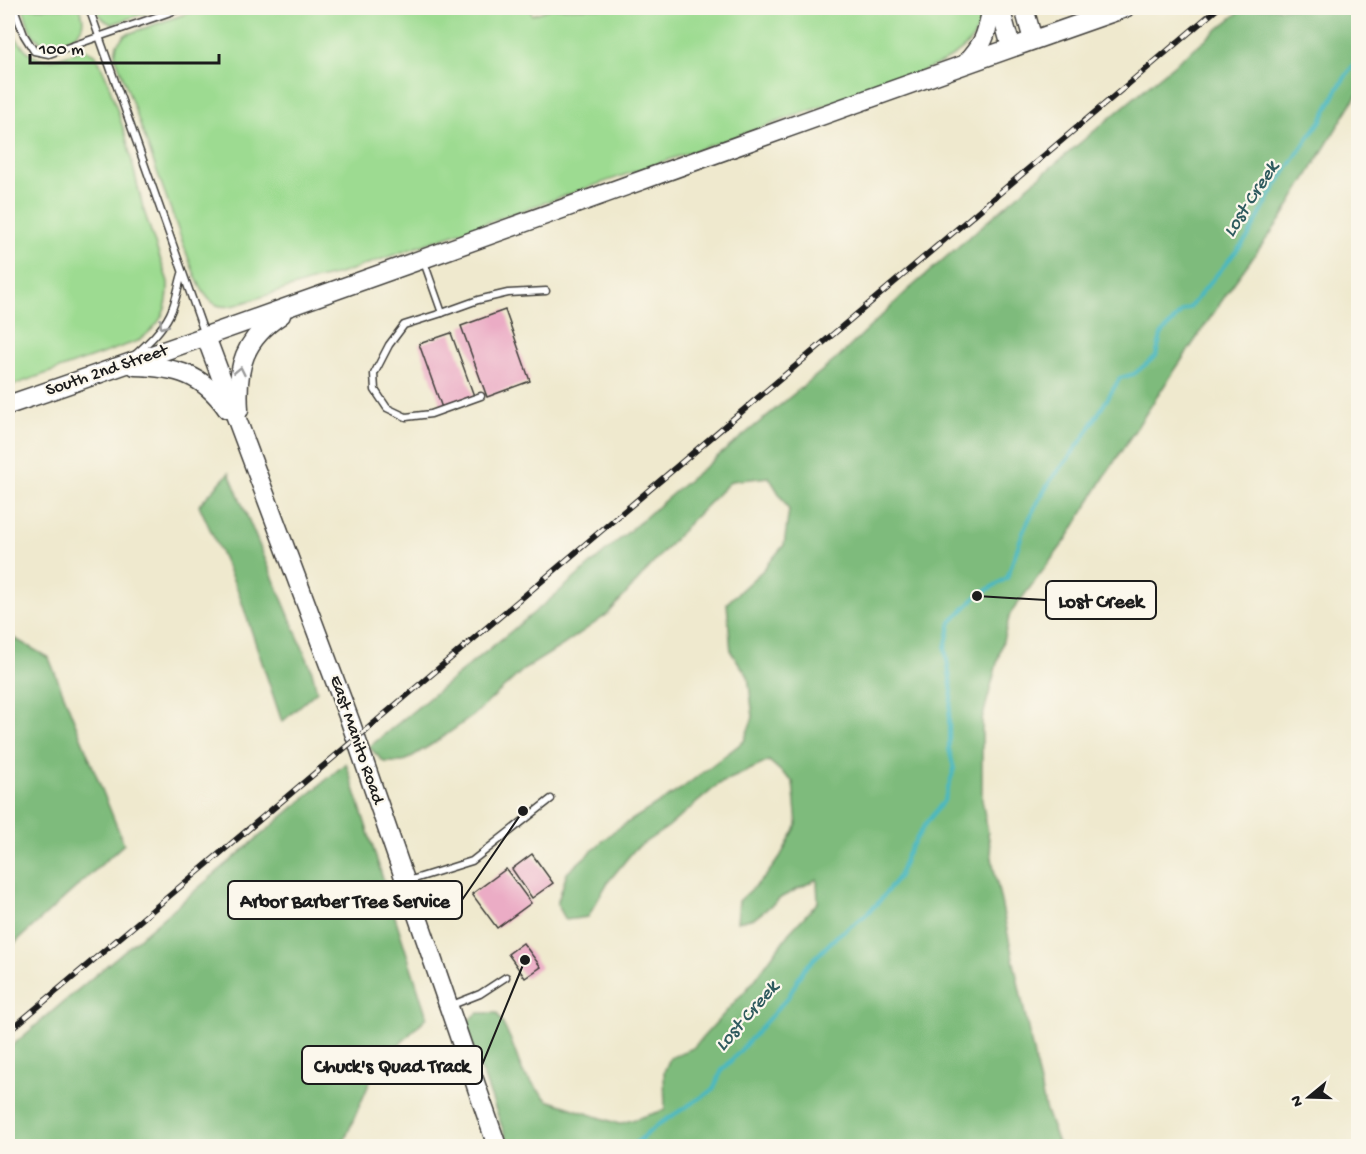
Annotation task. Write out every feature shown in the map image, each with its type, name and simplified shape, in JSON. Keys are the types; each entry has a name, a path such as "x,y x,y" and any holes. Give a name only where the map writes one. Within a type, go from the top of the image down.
{"main road":[{"path":"966,63 979,49 985,38 992,8"},
{"path":"1000,8 1011,47"},
{"path":"1024,8 1033,40"},
{"path":"241,429 238,376 244,356 268,323 301,302 1125,8"},
{"name":"South 2nd Street","path":"8,405 301,302"},
{"name":"East Manito Road","path":"206,337 350,721 497,1146"},
{"path":"124,365 158,366 195,377 220,398 241,429"}],"lane":[{"path":"89,8 206,337"},
{"path":"8,17 15,11 24,35 34,51 48,54 182,8"},
{"path":"423,258 442,313"},
{"path":"124,365 164,325 173,306 182,273"},
{"path":"481,396 431,414 406,417 387,408 375,390 374,374 389,345 404,325 478,300 508,293 546,291"},
{"path":"405,882 472,861 551,799"},
{"path":"448,1006 480,994 506,977"}],"green space":[{"path":"23,8 80,8 82,26 73,37 66,40 44,42 33,35"},
{"path":"96,8 162,8 112,24 102,18"},
{"path":"202,8 530,8 532,15 552,8 983,8 976,33 961,50 916,74 339,274 224,307 217,305 207,297 197,279 115,55 117,44 125,35"},
{"path":"1244,8 1358,8 1358,93 1281,219 1234,283 1160,392 1066,540 1010,614 982,720 982,799 994,869 1045,1108 1059,1146 509,1146 470,1039 468,1021 478,1013 497,1013 510,1038 523,1073 547,1100 619,1124 665,1110 664,1072 670,1058 693,1048 754,981 789,933 818,902 817,879 782,897 755,918 737,922 739,901 765,877 780,857 797,825 793,782 769,761 719,784 668,827 635,849 608,882 588,917 566,920 557,904 567,873 614,831 681,789 744,741 753,717 748,676 731,652 727,603 762,571 784,545 789,510 769,477 731,481 690,522 608,614 523,670 473,716 434,743 403,762 384,762 369,747 547,602 678,489 840,356 907,291 1013,199"},
{"path":"8,30 27,51 40,59 55,59 85,49 96,55 107,79 126,137 143,208 168,282 168,292 165,309 158,323 138,341 8,387"},
{"path":"229,473 311,668 317,691 282,722 238,591 199,505"},
{"path":"8,623 12,637 49,658 124,844 8,949"},
{"path":"346,763 427,1017 376,1068 342,1146 8,1146 8,1049"}],"building":[{"path":"505,310 530,381 487,397 461,326"},
{"path":"451,333 474,396 442,408 419,344"},
{"path":"532,854 553,883 532,898 512,869"},
{"path":"506,869 531,903 497,928 472,894"},
{"path":"523,943 541,967 525,978 508,954"}],"waterway":[{"name":"Lost Creek","path":"632,1146 659,1124 713,1090 722,1070 789,996 803,970 837,936 878,903 899,876 907,854 924,826 944,801 954,769 949,749 952,691 945,648 951,622 977,596 1007,578 1023,532 1050,481 1084,437 1120,378 1134,374 1156,356 1161,335 1182,311 1189,308 1248,237 1274,189 1322,119 1338,88 1358,58"}],"railway":[{"path":"8,1032 1218,8"}],"place":[{"name":"Lost Creek","path":"977,596"},
{"name":"Arbor Barber Tree Service","path":"523,811"},
{"name":"Chuck's Quad Track","path":"525,960"}]}
